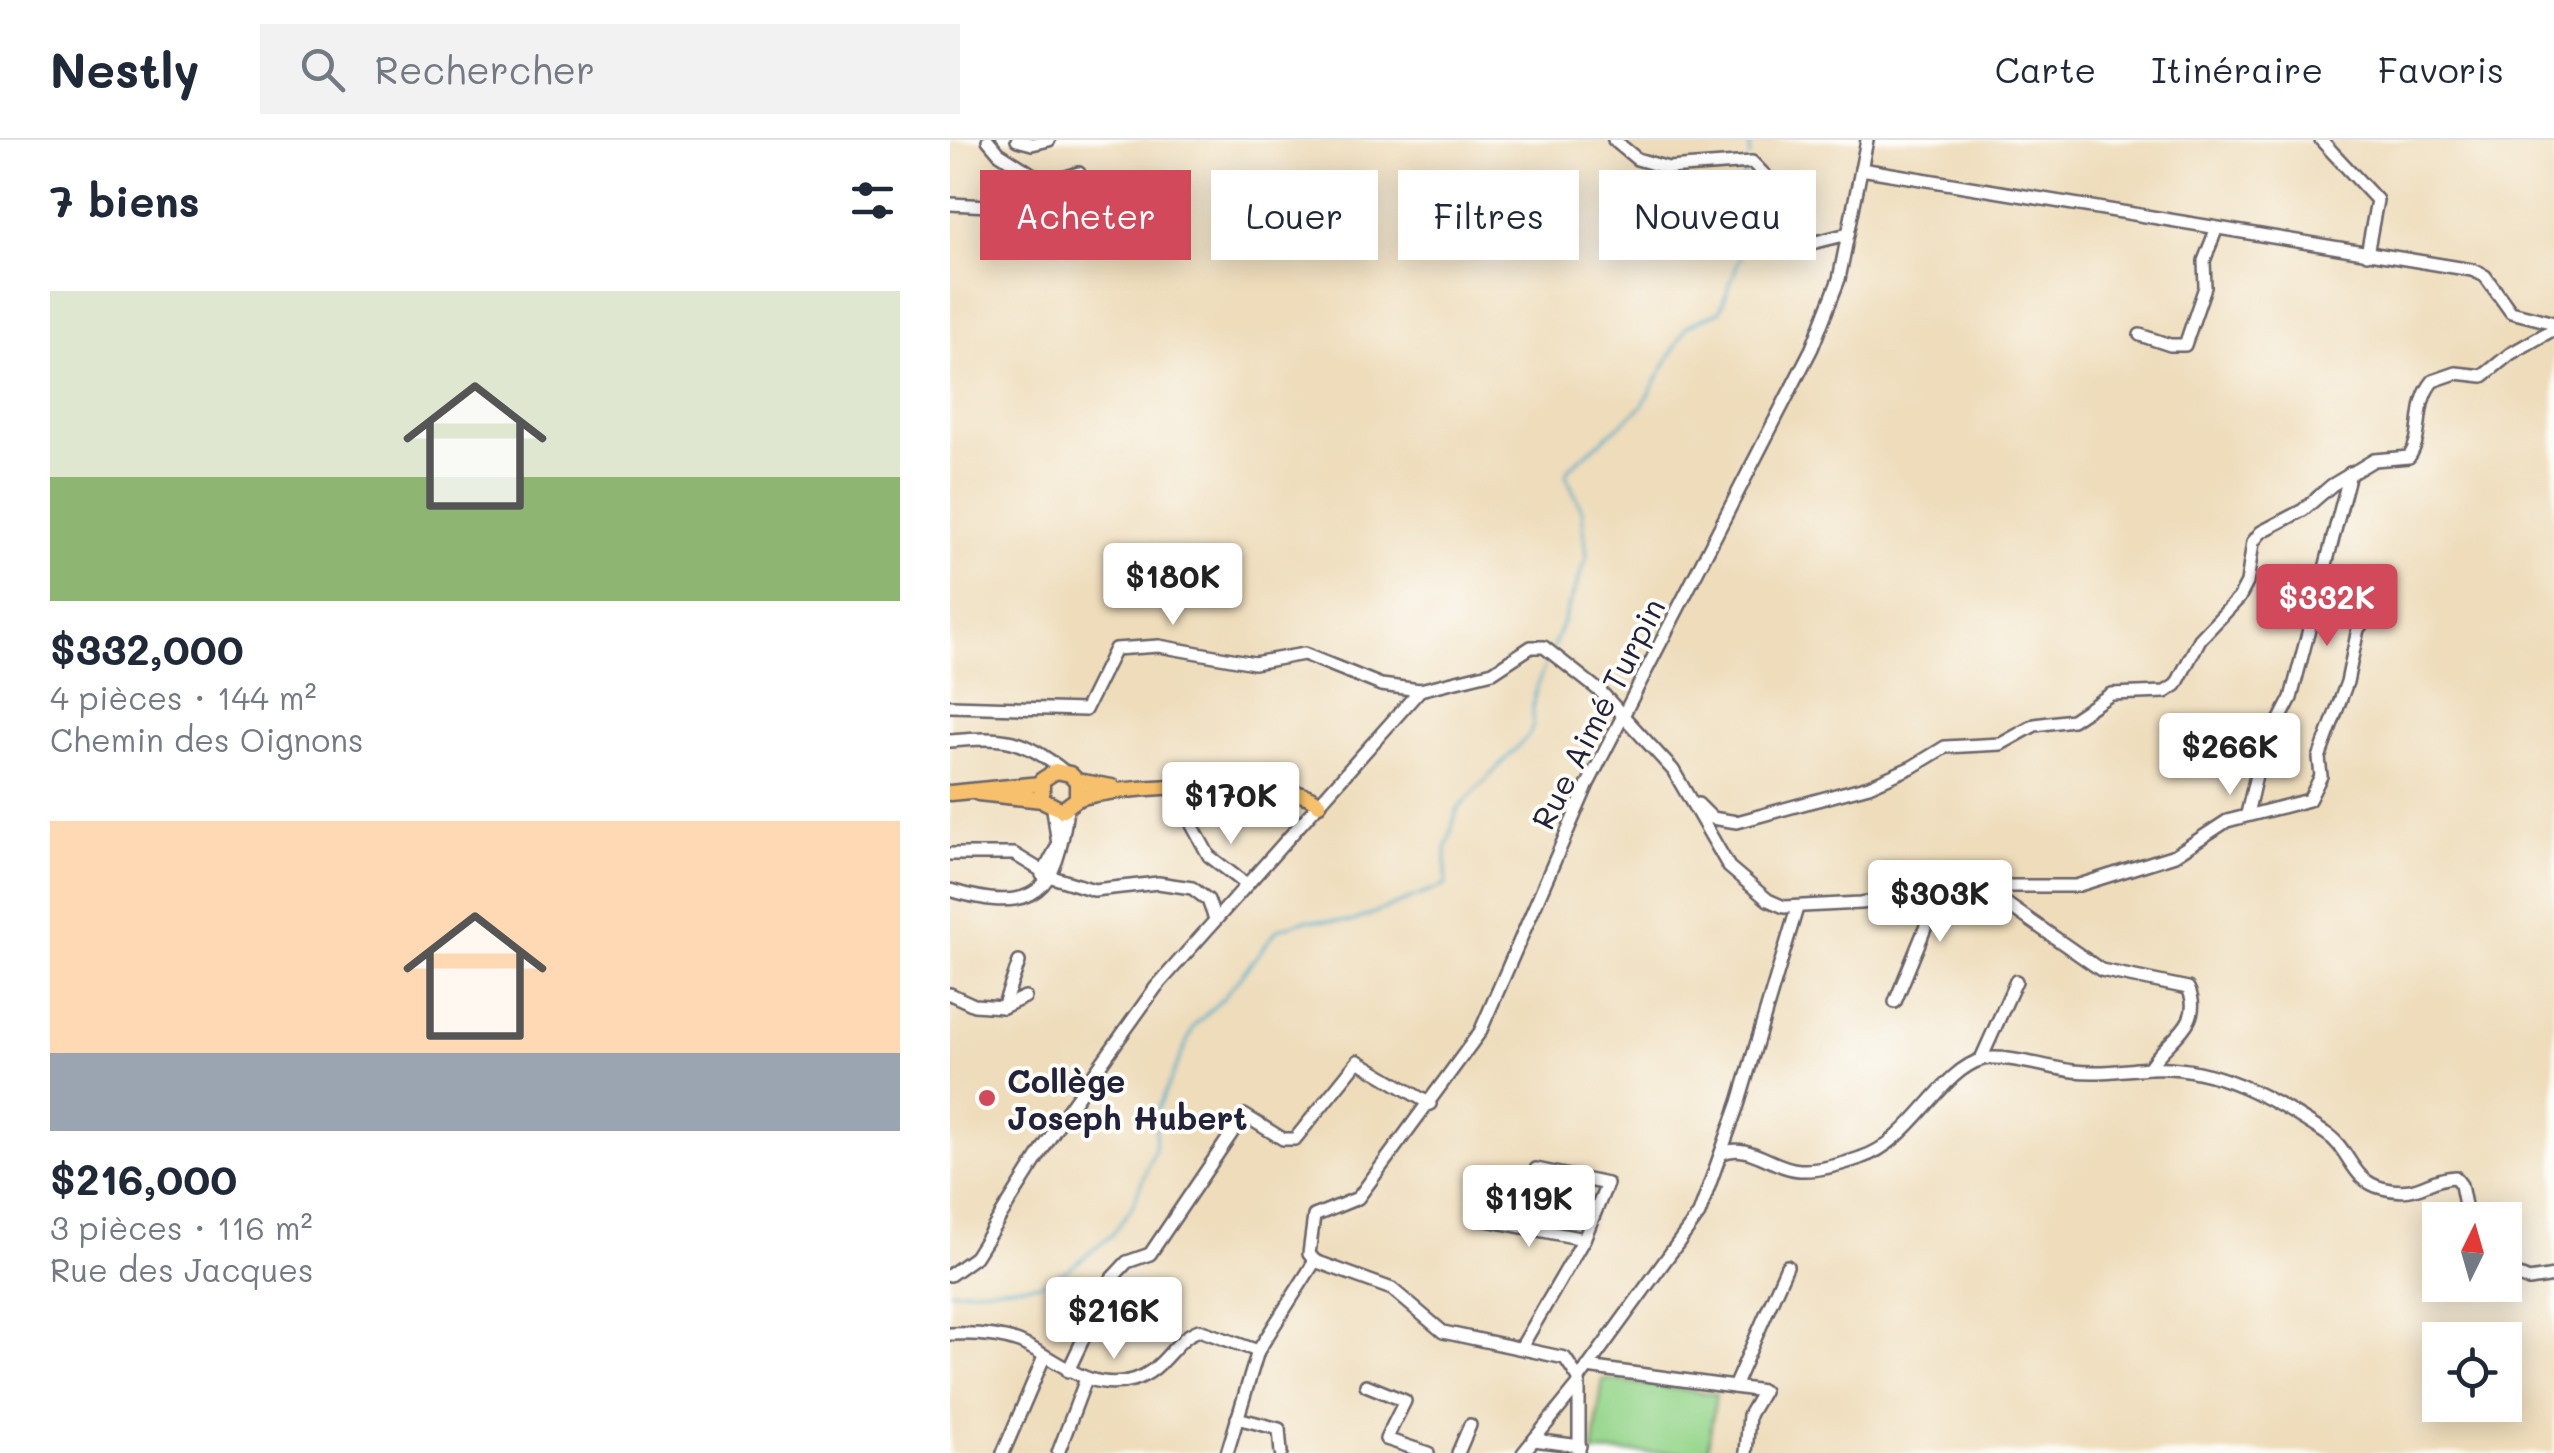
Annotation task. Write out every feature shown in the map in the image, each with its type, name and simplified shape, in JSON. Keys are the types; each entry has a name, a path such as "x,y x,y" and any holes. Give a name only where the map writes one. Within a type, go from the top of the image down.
{"main road":[{"path":"950,794 1071,777 1136,790"},
{"path":"1060,804 1071,777"},
{"path":"1042,781 1060,804"},
{"path":"978,793 1060,804 1136,790 1297,790 1319,804"}],"street":[{"path":"950,204 1049,209 1060,206 1082,183 1079,173 1046,183 999,153 988,140"},
{"path":"1018,140 1032,144 1049,140"},
{"path":"1614,140 1637,159 1668,168 1749,161 1786,198 1798,236 1812,243 1848,234"},
{"name":"Rue Aimé Turpin","path":"1315,1261 1309,1254 1314,1216 1358,1198 1480,1032 1620,718 1795,386 1838,279 1867,140"},
{"path":"2321,140 2377,200 2367,254"},
{"path":"1861,169 2472,270 2485,276 2511,312 2554,326"},
{"path":"2140,335 2170,346 2185,345 2205,288 2204,260 2216,230"},
{"path":"950,706 1085,710 1116,649 1158,646 1254,663 1304,654 1381,685 1420,690 1481,677 1531,647 1544,647 1601,692 1712,818 1736,822 1869,786 1912,768 1945,746 2000,744 2035,725 2072,720 2111,694 2165,692 2176,684 2200,639 2239,598 2247,582 2256,536 2303,510 2374,460 2409,457 2414,451 2418,406 2433,381 2456,373 2483,376 2554,326"},
{"path":"2247,814 2260,758 2291,698 2350,474"},
{"path":"1692,797 1729,867 1768,900 1797,908 1861,903 1929,890 2076,886 2175,855 2227,821 2290,808 2309,800 2322,776 2319,758 2348,682 2358,628 2370,614"},
{"path":"950,1275 968,1266 1073,1102 1156,986 1420,690"},
{"path":"950,741 982,738 1037,748 1071,777"},
{"path":"1037,748 1042,781"},
{"path":"950,890 986,898 1008,897 1049,875 1058,845 1060,804"},
{"path":"1192,826 1209,856 1247,885"},
{"path":"952,857 1014,854 1049,875 1094,890 1158,883 1192,888 1208,900 1215,919"},
{"path":"1895,1002 1935,904 1961,900 1984,888"},
{"path":"1984,888 2102,970 2188,988 2194,1006 2188,1026 2149,1068"},
{"path":"1523,1453 1699,1214 1797,908"},
{"path":"1003,1008 1018,962"},
{"path":"1982,1059 2016,981"},
{"path":"950,994 974,1005 1003,1008 1026,997"},
{"path":"1720,1154 1742,1150 1802,1170 1863,1157 1901,1134 1965,1066 1982,1059 2077,1072 2134,1072 2149,1068 2218,1075 2257,1092 2337,1140 2356,1176 2381,1188 2416,1192 2455,1178 2461,1185 2464,1202"},
{"path":"1068,1372 1112,1278 1127,1262 1150,1254 1244,1115 1282,1139 1295,1139 1358,1060 1430,1104"},
{"path":"1522,1346 1584,1239 1607,1184 1601,1179 1536,1169"},
{"path":"1481,1220 1584,1239"},
{"path":"1227,1453 1258,1350 1315,1261 1392,1289 1444,1332 1565,1358 1579,1382 1580,1450 1534,1440"},
{"path":"1734,1387 1788,1266"},
{"path":"2522,1277 2529,1280 2554,1276"},
{"path":"950,1334 1005,1338 1068,1372 1116,1383 1150,1373 1188,1335 1199,1330 1258,1350"},
{"path":"1003,1453 1044,1357"},
{"path":"1587,1367 1763,1392 1749,1415 1746,1453"},
{"path":"1058,1453 1086,1379"},
{"path":"1366,1386 1405,1401 1382,1453"},
{"path":"1237,1418 1279,1430 1281,1453"},
{"path":"1458,1453 1470,1425"},
{"path":"1386,1440 1428,1453"}],"green space":[{"path":"1603,1379 1716,1394 1707,1453 1593,1452"}],"waterway":[{"path":"1749,158 1751,140"},
{"path":"1553,648 1587,557 1582,510 1566,475 1568,469 1642,406 1687,326 1720,311 1743,249 1737,197 1747,166"},
{"path":"950,1291 1040,1284 1070,1268 1112,1235 1132,1207 1155,1148 1157,1111 1194,1026 1223,998 1278,929 1307,920 1351,922 1446,885 1446,850 1457,810 1529,735 1536,691 1550,655"}],"place":[{"name":"Collège Joseph Hubert","path":"987,1098"}]}
